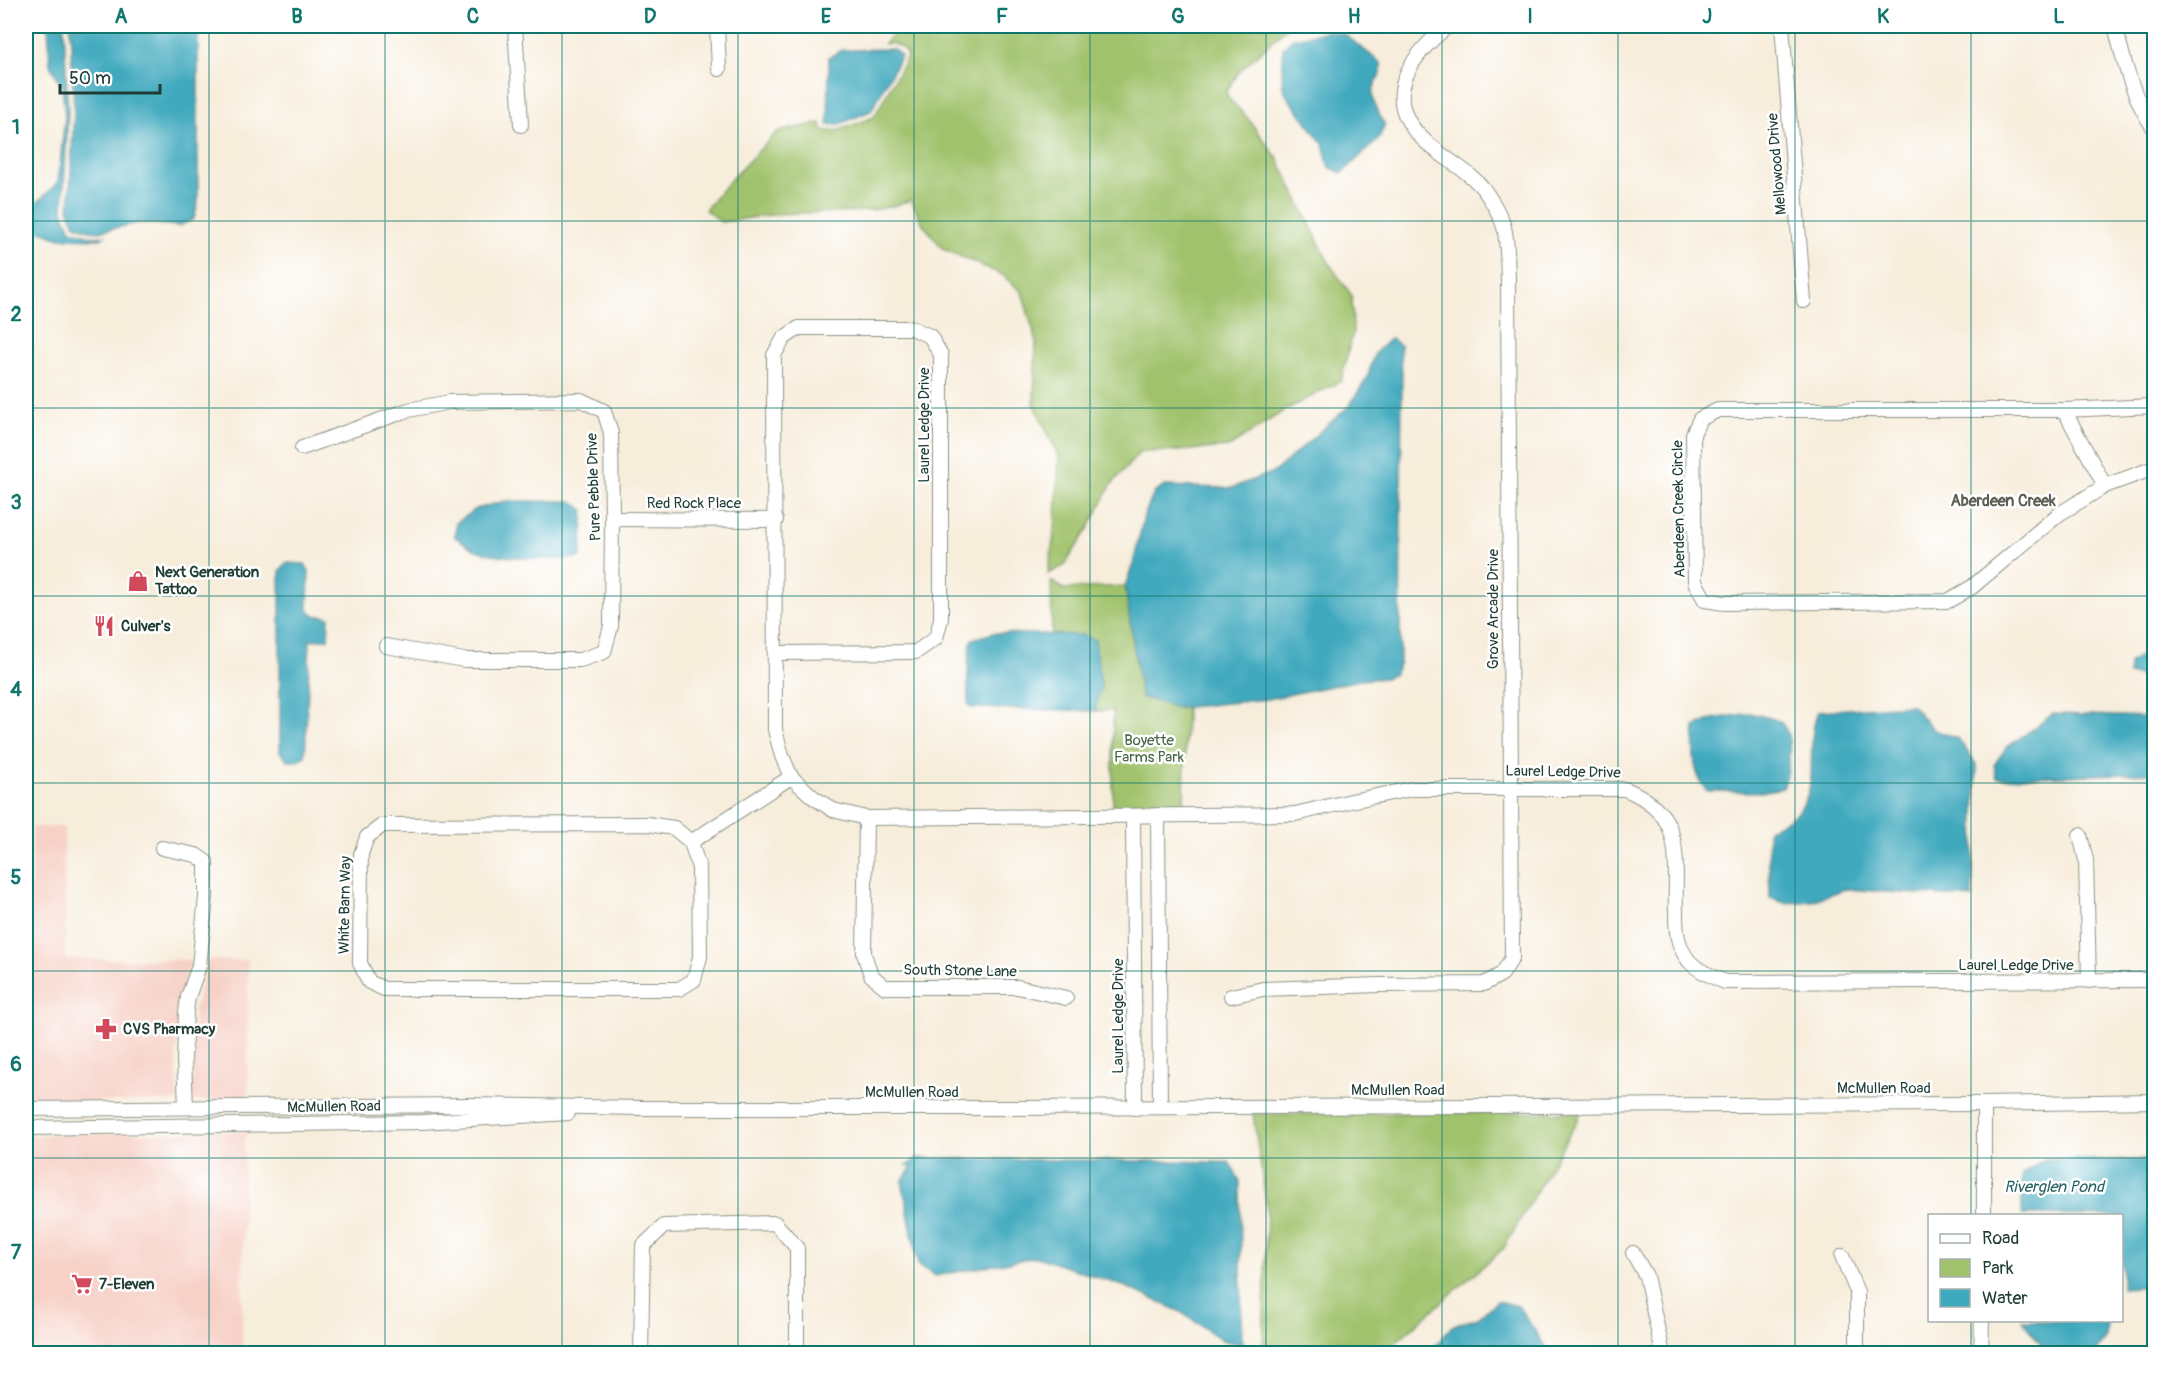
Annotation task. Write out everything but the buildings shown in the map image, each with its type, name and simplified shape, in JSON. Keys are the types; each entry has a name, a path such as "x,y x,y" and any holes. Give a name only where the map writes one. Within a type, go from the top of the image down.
{"street":[{"path":"515,26 520,125"},
{"path":"717,26 719,69"},
{"name":"Grove Arcade Drive","path":"1232,996 1263,989 1485,984 1502,974 1512,958 1509,290 1504,227 1486,193 1460,167 1423,140 1405,117 1401,96 1403,78 1429,41 1448,26"},
{"name":"Mellowood Drive","path":"1782,26 1804,301"},
{"path":"2115,26 2127,75 2154,128"},
{"name":"Laurel Ledge Drive","path":"776,652 916,652 936,638 940,619 940,355 930,336 911,328 799,328 784,338 774,355 775,730 791,777 813,797 833,810 866,818 1295,814 1412,789 1510,787 1625,789 1644,797 1667,820 1674,838 1676,937 1689,961 1702,971 1725,982 2154,980"},
{"name":"Pure Pebble Drive","path":"302,448 408,410 450,402 581,400 604,411 611,433 612,519 611,626 604,652 580,660 464,660 386,646"},
{"name":"Aberdeen Creek Circle","path":"2154,406 2064,410 1718,410 1700,419 1693,434 1695,582 1705,600 1724,603 1948,601 1972,587 2059,514 2105,486 2154,468"},
{"path":"2064,410 2105,486"},
{"name":"Red Rock Place","path":"612,519 776,520"},
{"path":"692,842 791,777"},
{"path":"1158,815 1160,1107"},
{"name":"Laurel Ledge Drive","path":"1133,816 1135,1108"},
{"name":"South Stone Lane","path":"866,818 864,954 871,975 885,987 1018,987 1066,998"},
{"name":"White Barn Way","path":"647,824 674,828 692,842 699,868 700,957 694,980 679,989 384,989 369,981 360,963 361,854 367,837 383,825 647,824"},
{"path":"2080,836 2086,860 2089,981"},
{"path":"162,848 196,855 206,862 206,897 199,966 188,998 185,1020 186,1107"},
{"name":"McMullen Road","path":"26,1109 186,1107 496,1112 642,1108 1135,1108 1984,1104 2154,1101"},
{"path":"1984,1104 1984,1214"},
{"name":"McMullen Road","path":"26,1128 422,1122 496,1112"},
{"path":"641,1353 643,1246 664,1226 775,1222 798,1248 798,1353"},
{"path":"1633,1253 1646,1276 1663,1353"},
{"path":"1842,1256 1857,1292 1857,1353"},
{"path":"1981,1353 1982,1322"}],"shaded area":[{"path":"32,827 64,827 65,959 192,960 178,1011 176,1058 178,1101 29,1102"},
{"path":"207,960 248,960 248,1100 193,1101 194,1012"},
{"path":"247,1131 244,1142 242,1353 26,1354 28,1135"}],"green space":[{"path":"901,26 1288,26 1239,72 1226,92 1229,99 1245,115 1278,159 1330,265 1352,296 1353,332 1341,381 1285,410 1229,447 1140,452 1112,484 1088,529 1064,566 1048,574 1056,521 1059,457 1034,404 1036,340 1022,292 1001,274 943,249 923,224 911,200 868,211 768,215 721,222 705,210 733,177 777,132 821,123 822,129 826,131 840,130 874,117 907,57 904,50 898,46 884,44"},
{"name":"Boyette Farms Park","path":"1051,581 1064,589 1125,586 1141,697 1178,708 1186,708 1184,805 1113,806 1113,711 1095,711 1101,686 1083,635 1052,634"},
{"path":"1582,1112 1504,1248 1382,1354 1263,1353 1267,1209 1253,1114"}],"water":[{"path":"48,26 64,26 68,110 63,211 71,230 94,237 105,236 101,239 60,238 37,230 34,223 34,206 58,182 65,117 62,87 50,65"},
{"path":"70,26 198,26 198,202 194,219 179,226 140,223 95,232 75,225 69,211 74,110"},
{"path":"1327,31 1344,34 1381,63 1381,73 1374,87 1373,100 1385,125 1378,140 1342,173 1329,167 1323,144 1287,96 1282,84 1283,48 1292,39"},
{"path":"893,49 901,56 871,111 840,124 828,125 829,57 842,50"},
{"path":"1391,338 1400,345 1402,372 1400,663 1394,674 1386,678 1360,680 1268,699 1178,708 1141,697 1125,586 1133,564 1144,516 1154,493 1165,486 1231,488 1274,472 1349,406 1367,378 1375,353"},
{"path":"505,501 572,501 584,510 581,557 544,559 498,555 476,550 455,537 456,523 476,509"},
{"path":"286,563 305,564 309,571 308,609 313,615 329,617 328,639 310,640 305,756 297,761 288,761 280,752 280,571"},
{"path":"993,633 1083,635 1095,640 1101,686 1095,711 971,708 968,704 968,671 972,639"},
{"path":"2154,647 2154,675 2129,675 2129,664"},
{"path":"1912,705 1934,730 1957,738 1977,764 1972,898 1845,889 1812,901 1785,903 1770,898 1768,829 1788,820 1801,808 1808,794 1811,779 1813,729 1818,711"},
{"path":"1751,713 1778,721 1787,733 1789,763 1783,788 1761,792 1707,791 1698,777 1694,761 1695,727 1712,719"},
{"path":"2053,714 2154,717 2154,773 1997,778 1994,765 2006,748"},
{"path":"917,1158 1229,1162 1240,1181 1242,1344 1224,1341 1179,1311 1126,1287 1037,1257 935,1276 918,1265 902,1181 912,1167 907,1166"},
{"name":"Riverglen Pond","path":"2045,1159 2154,1160 2154,1286 2123,1288 2123,1214 2022,1214 2022,1175"},
{"path":"1497,1301 1518,1306 1550,1353 1429,1353 1452,1326 1478,1318"},
{"path":"2023,1322 2107,1322 2106,1337 2095,1353 2044,1347"}],"place":[{"name":"Next Generation Tattoo","path":"138,581"},
{"name":"Culver's","path":"104,626"},
{"name":"CVS Pharmacy","path":"106,1029"},
{"name":"7-Eleven","path":"82,1284"}],"district":[{"name":"Aberdeen Creek","path":"2003,501"}]}
